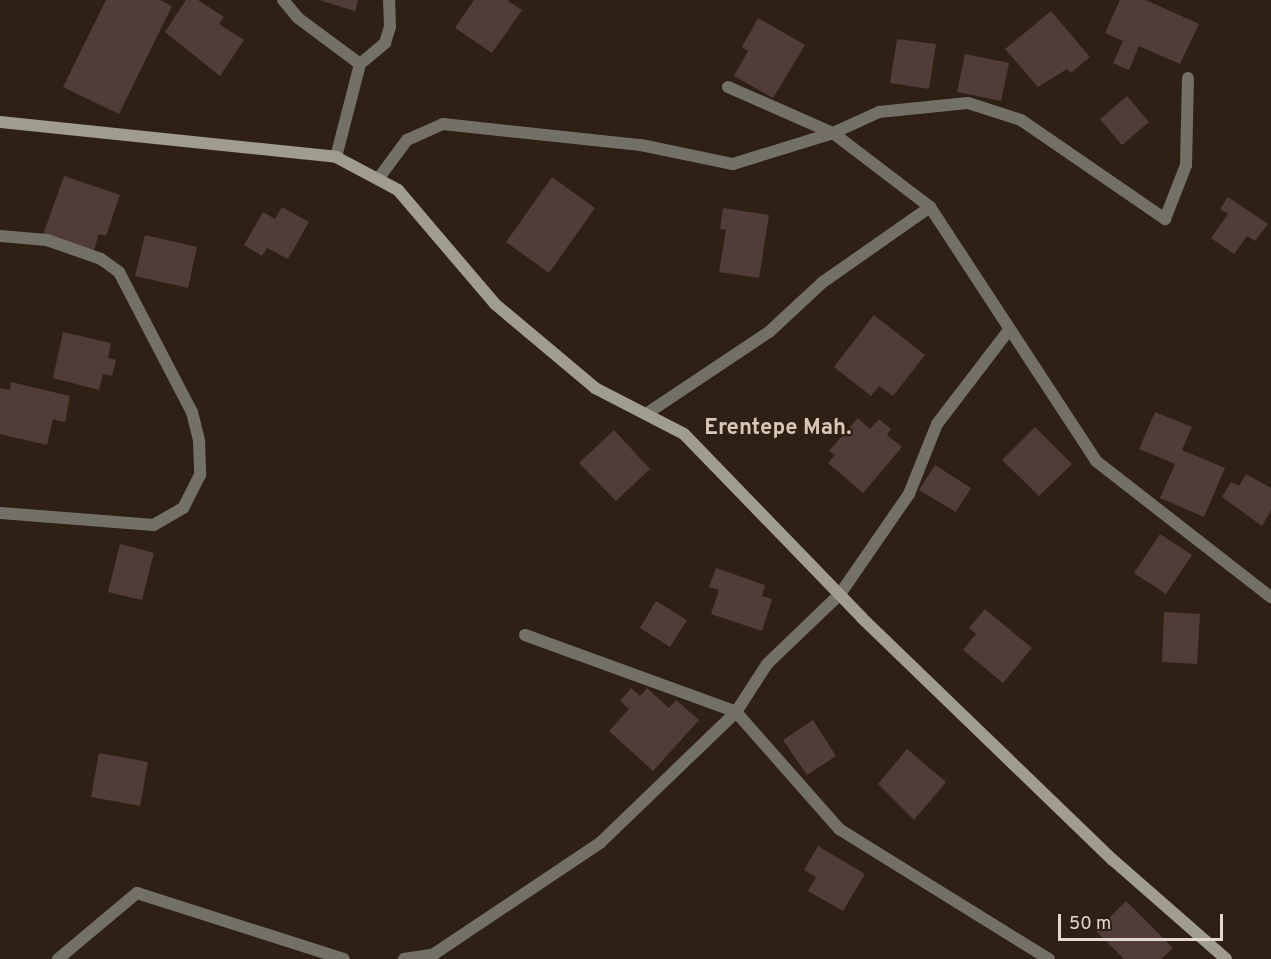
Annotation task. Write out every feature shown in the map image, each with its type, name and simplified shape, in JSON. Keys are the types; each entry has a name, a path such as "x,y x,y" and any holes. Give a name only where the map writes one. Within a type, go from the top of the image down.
{"street":[{"path":"283,0 298,18 360,64"},
{"path":"336,157 360,64 385,43 390,27 389,0"},
{"path":"378,179 407,140 443,124 641,146 733,164 833,134 879,112 968,103 1021,120 1165,219 1186,165 1188,78"},
{"path":"728,87 833,134 930,207 1008,331 1096,461 1271,597"},
{"path":"0,122 336,157 398,190 495,303 594,388 684,434 840,594 1113,860 1226,959"},
{"path":"646,414 769,332 823,282 930,207"},
{"path":"0,236 47,240 101,259 118,272 192,412 200,464 200,475 183,508 154,525 0,513"},
{"path":"404,959 434,954 601,842 736,712 767,664 840,594 909,494 937,424 1008,331"},
{"path":"525,635 736,712 839,830 1049,959"},
{"path":"58,959 137,894 344,959"}],"building":[{"path":"106,0 160,0 172,6 119,114 63,87"},
{"path":"186,0 198,0 224,17 219,24 244,40 220,76 165,32"},
{"path":"319,0 358,0 355,11"},
{"path":"474,0 507,0 522,10 492,53 455,28"},
{"path":"1120,0 1146,0 1199,24 1180,64 1139,46 1129,70 1113,63 1123,41 1105,33"},
{"path":"1051,11 1090,57 1071,73 1067,69 1038,87 1005,49"},
{"path":"758,18 805,45 773,98 734,76 748,51 742,47"},
{"path":"897,39 936,44 929,89 890,83"},
{"path":"965,54 1009,63 1001,101 957,92"},
{"path":"1127,96 1149,122 1122,145 1100,119"},
{"path":"64,176 120,195 106,236 99,234 93,253 43,235"},
{"path":"552,177 595,208 549,273 506,242"},
{"path":"1228,197 1268,224 1255,241 1247,236 1234,254 1211,238 1228,214 1220,209"},
{"path":"282,207 309,222 288,259 267,248 262,256 244,245 263,212 275,219"},
{"path":"723,208 769,215 759,278 719,272 726,230 720,229"},
{"path":"145,235 197,247 188,288 135,276"},
{"path":"874,315 925,355 893,396 879,386 871,396 834,367"},
{"path":"63,332 111,343 108,358 116,360 112,376 103,374 99,390 53,378"},
{"path":"11,382 70,396 65,422 53,419 47,445 0,434 0,388 10,390"},
{"path":"1155,412 1192,427 1182,450 1225,468 1204,517 1160,498 1175,464 1139,449"},
{"path":"858,418 870,429 879,419 891,429 887,435 902,447 863,493 828,463 835,455 829,451"},
{"path":"1035,427 1072,464 1039,496 1002,460"},
{"path":"614,430 650,469 616,501 579,463"},
{"path":"935,465 971,488 956,512 919,490"},
{"path":"1246,474 1271,488 1271,510 1262,526 1222,497 1231,482 1239,486"},
{"path":"1160,534 1192,555 1166,594 1134,573"},
{"path":"120,544 154,553 142,600 108,592"},
{"path":"716,568 765,585 762,596 772,599 762,631 711,614 719,590 709,587"},
{"path":"656,601 687,620 670,647 640,628"},
{"path":"985,609 1032,648 1003,683 963,650 976,634 969,628"},
{"path":"1164,612 1200,614 1197,664 1162,662"},
{"path":"631,688 640,696 647,688 669,708 676,700 699,720 653,771 609,731 629,709 620,701"},
{"path":"813,720 836,756 807,775 783,740"},
{"path":"907,749 946,782 914,820 878,784"},
{"path":"99,753 148,762 140,806 91,797"},
{"path":"818,846 865,874 843,911 808,891 816,877 804,870"},
{"path":"1126,901 1173,948 1161,959 1124,959 1096,931"}],"district":[{"name":"Erentepe Mah.","path":"778,429"}]}
